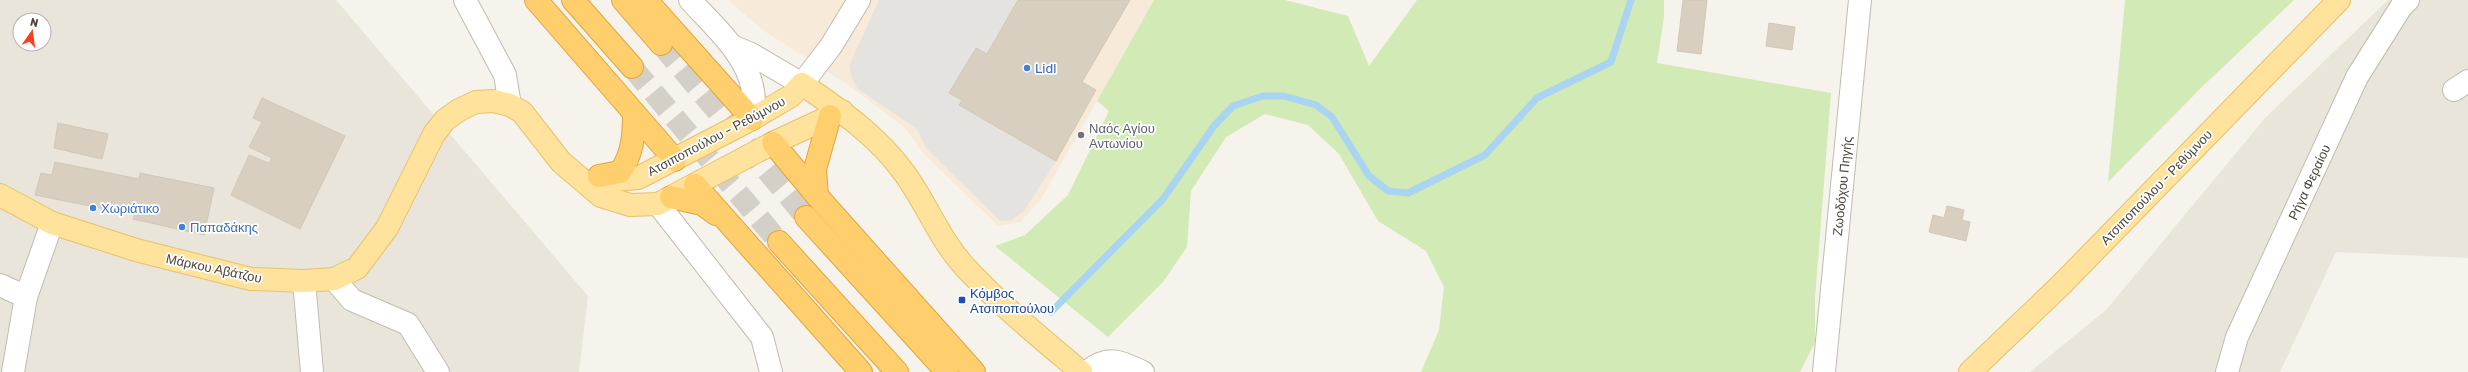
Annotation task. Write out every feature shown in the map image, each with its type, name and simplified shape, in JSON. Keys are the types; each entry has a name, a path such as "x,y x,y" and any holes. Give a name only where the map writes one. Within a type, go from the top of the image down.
{"highway":[{"path":"536,0 675,160"},
{"path":"573,0 632,67"},
{"path":"623,0 661,44"},
{"path":"646,0 752,119"},
{"path":"598,176 620,172 628,161 634,136 634,113"},
{"path":"817,196 815,169 836,113"},
{"path":"773,143 817,196 974,372"},
{"path":"695,185 861,372"},
{"path":"664,201 702,204 727,221 747,244"},
{"path":"806,217 947,372"},
{"path":"779,242 897,372"}],"main road":[{"name":"Ατσιποπούλου - Ρεθύμνου","path":"1970,372 2061,284 2339,0"},
{"name":"Ατσιποπούλου - Ρεθύμνου","path":"561,162 586,173 615,180 638,178 752,119 791,96 802,84"},
{"path":"802,84 836,113 867,132 904,172 924,204 934,225 963,265 1021,320 1081,372"},
{"name":"Μάρκου Αβάτζου","path":"0,195 52,223 136,250 251,279 304,281 334,279 357,268 387,228 434,134 444,120 459,110 476,102 494,101 510,105 522,112 561,162"},
{"path":"561,162 600,196 630,205 664,201 773,143 836,113"},
{"path":"752,119 773,143"},
{"path":"675,160 695,185"}],"street":[{"path":"465,0 505,75 510,105"},
{"path":"690,0 732,46 752,82 755,105 752,119"},
{"path":"732,46 751,54 802,84 831,46 859,0"},
{"name":"Ζωοδόχου Πηγής","path":"1824,372 1860,0"},
{"name":"Ρήγα Φεραίου","path":"2226,372 2237,337 2357,77 2401,7 2408,0"},
{"path":"664,201 762,337 771,372"},
{"path":"13,372 26,297 52,223"},
{"path":"334,279 352,300 408,324 438,372"},
{"path":"304,281 312,372"},
{"path":"0,285 26,297"},
{"path":"1087,372 1099,363 1117,361 1143,372"}],"shaded area":[{"path":"0,0 336,0 588,296 579,372 0,372"},
{"path":"728,0 1154,0 1041,199 1020,222 998,226 922,152 906,129 847,84 764,31"},
{"path":"879,0 1018,0 987,54 975,48 950,93 962,100 959,105 1056,161 1024,211 1011,220 1000,221 926,148 917,129 858,89 852,79 849,66"},
{"path":"2388,0 2468,0 2468,258 2336,252 2280,372 2030,372 2106,310 2266,117"}],"green space":[{"path":"1154,0 1285,0 1348,16 1369,66 1417,0 1664,0 1664,17 1657,63 1831,93 1815,299 1815,342 1800,372 1421,372 1439,330 1444,287 1426,251 1378,221 1339,154 1308,125 1265,114 1226,137 1191,191 1187,247 1163,282 1108,337 995,246 1025,235 1068,195 1109,111 1097,101"},
{"path":"2125,0 2294,0 2204,85 2108,182"}],"building":[{"name":"Lidl","path":"1018,0 1130,0 1082,82 1096,90 1056,161 959,105 962,100 949,93 976,48 987,54"},
{"path":"1683,0 1707,0 1701,54 1677,51"},
{"path":"1769,23 1795,27 1792,50 1766,46"},
{"path":"262,98 345,136 300,229 231,195 249,155 269,163 272,158 249,147 262,122 253,118"},
{"path":"58,123 108,134 102,159 54,148"},
{"path":"55,162 139,179 140,173 214,188 204,235 133,219 135,215 35,195 41,173 52,175"},
{"path":"1947,206 1964,210 1962,220 1970,222 1966,241 1929,232 1933,215 1944,218"}],"waterway":[{"path":"1051,312 1163,199 1214,126 1233,106 1263,96 1284,96 1316,105 1332,117 1369,176 1388,191 1408,193 1485,155 1537,98 1611,62 1631,0"}],"tunnel":[{"path":"661,44 806,217"},
{"path":"632,67 779,242"}],"place":[{"name":"Lidl","path":"1027,68"},
{"name":"Ναός Αγίου Αντωνίου","path":"1081,135"},
{"name":"Χωριάτικο","path":"93,208"},
{"name":"Παπαδάκης","path":"182,227"},
{"name":"Κόμβος Ατσιποπούλου","path":"962,300"}]}
